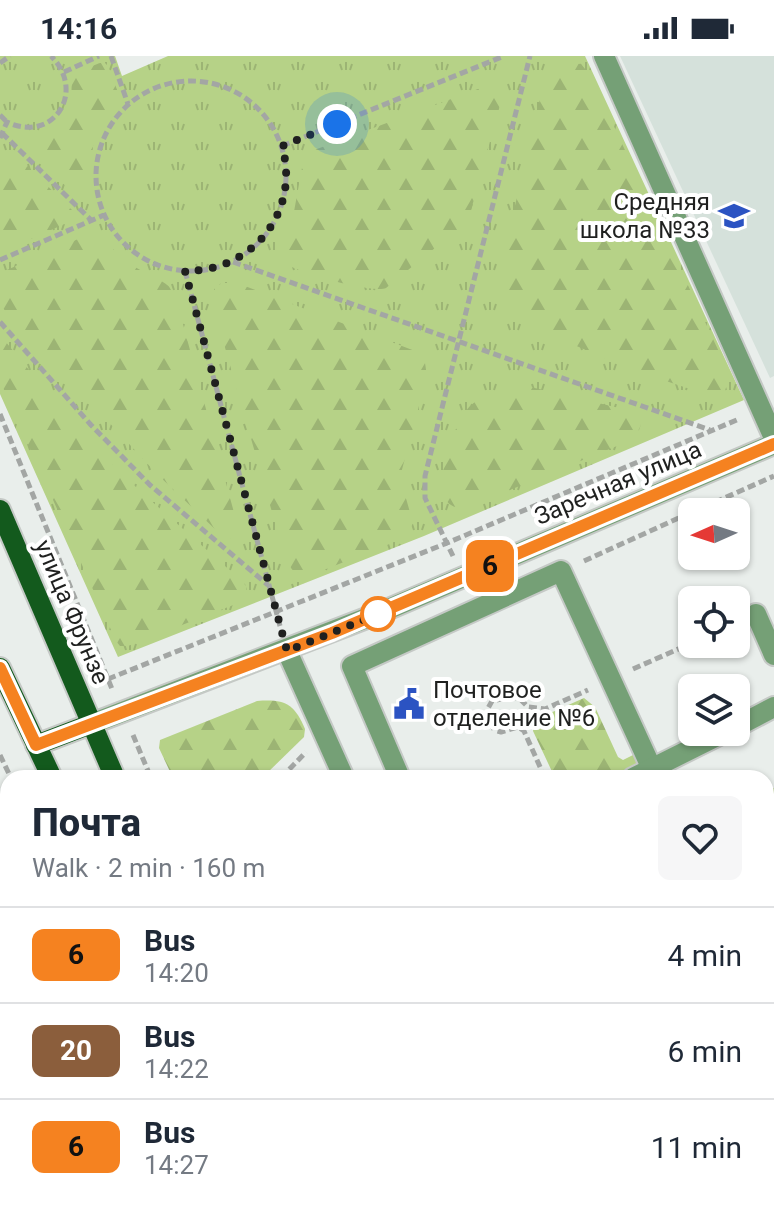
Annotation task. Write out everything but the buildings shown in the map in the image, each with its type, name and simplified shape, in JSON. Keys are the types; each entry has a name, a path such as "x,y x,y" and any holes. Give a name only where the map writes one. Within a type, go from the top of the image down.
{"main road":[{"name":"улица Фрунзе","path":"0,510 111,770"},
{"path":"0,668 48,770"},
{"name":"Заречная улица","path":"36,745 91,724"}],"street":[{"path":"604,56 774,441"},
{"name":"Заречная улица","path":"91,724 287,651 774,441"},
{"path":"397,770 352,666 561,571 652,769 695,746"},
{"path":"756,614 774,655"},
{"path":"287,651 340,770"},
{"path":"750,720 774,707"}],"path":[{"path":"0,63 10,56"},
{"path":"0,115 17,127 31,128 46,124 57,114 65,102 67,85 63,72 51,56"},
{"path":"63,72 99,56"},
{"path":"111,56 128,104"},
{"path":"282,146 504,56"},
{"path":"463,577 425,498 425,476 530,56"},
{"path":"186,80 220,85 241,94 259,109 282,146 286,182 278,216 258,244 232,262 207,270 185,271 162,267 131,251 115,234 104,215 96,181 97,158 110,126 128,104 163,84 186,80"},
{"path":"7,122 1,136 91,220"},
{"path":"0,260 104,215"},
{"path":"232,262 711,430"},
{"path":"185,271 287,651"},
{"path":"0,322 91,425 150,485 269,586"},
{"path":"108,679 447,543 761,410"},
{"path":"0,414 148,770"},
{"path":"724,498 774,476"},
{"path":"561,571 678,518"},
{"path":"541,770 524,731 518,727 501,732 494,730 487,710 492,701 511,697 520,699 528,707 545,709 678,649"},
{"path":"289,770 324,735"}],"shaded area":[{"name":"Средняя школа №33","path":"620,56 774,56 774,376 770,378"}],"green space":[{"path":"0,56 115,56 122,76 168,56 585,56 744,400 424,536 118,657 0,394"},
{"path":"100,63 108,66 119,95 116,105 98,131 93,146 88,200 82,202 21,139 55,123 69,105 75,76"},
{"path":"570,63 581,64 590,75 720,354 727,379 723,395 699,392 627,368 572,344 513,302 502,281 502,261 543,88 551,72"},
{"path":"494,83 503,87 502,98 468,221 386,288 366,288 318,276 291,267 275,253 277,243 293,217 304,157 317,149"},
{"path":"6,153 15,154 73,211 74,216 71,221 0,253 0,161"},
{"path":"85,236 101,237 130,264 174,291 239,531 236,541 217,531 157,474 0,305 0,273"},
{"path":"237,283 415,351 425,363 427,376 400,477 413,523 408,533 392,543 306,577 292,569 284,554 214,309 214,286"},
{"path":"0,335 83,435 140,491 242,581 247,596 241,602 128,646 120,646 0,381"},
{"path":"522,385 632,411 640,418 641,425 634,439 473,505 456,507 446,500 442,487 443,470 462,416 481,398"},
{"path":"584,698 595,707 618,757 623,760 635,754 644,764 635,770 551,770 533,731 539,718"},
{"path":"257,701 287,704 297,713 305,729 304,737 270,770 169,770 159,748 160,740"}],"bus line":[{"name":"6","path":"0,668 36,745 332,633 774,444"}],"place":[{"name":"Средняя школа №33","path":"734,216"},
{"name":"Почтовое отделение №6","path":"409,704"}],"route":[{"path":"337,124 282,146 286,171 285,194 278,216 258,244 240,258 219,268 185,271 287,651 378,614"}]}
